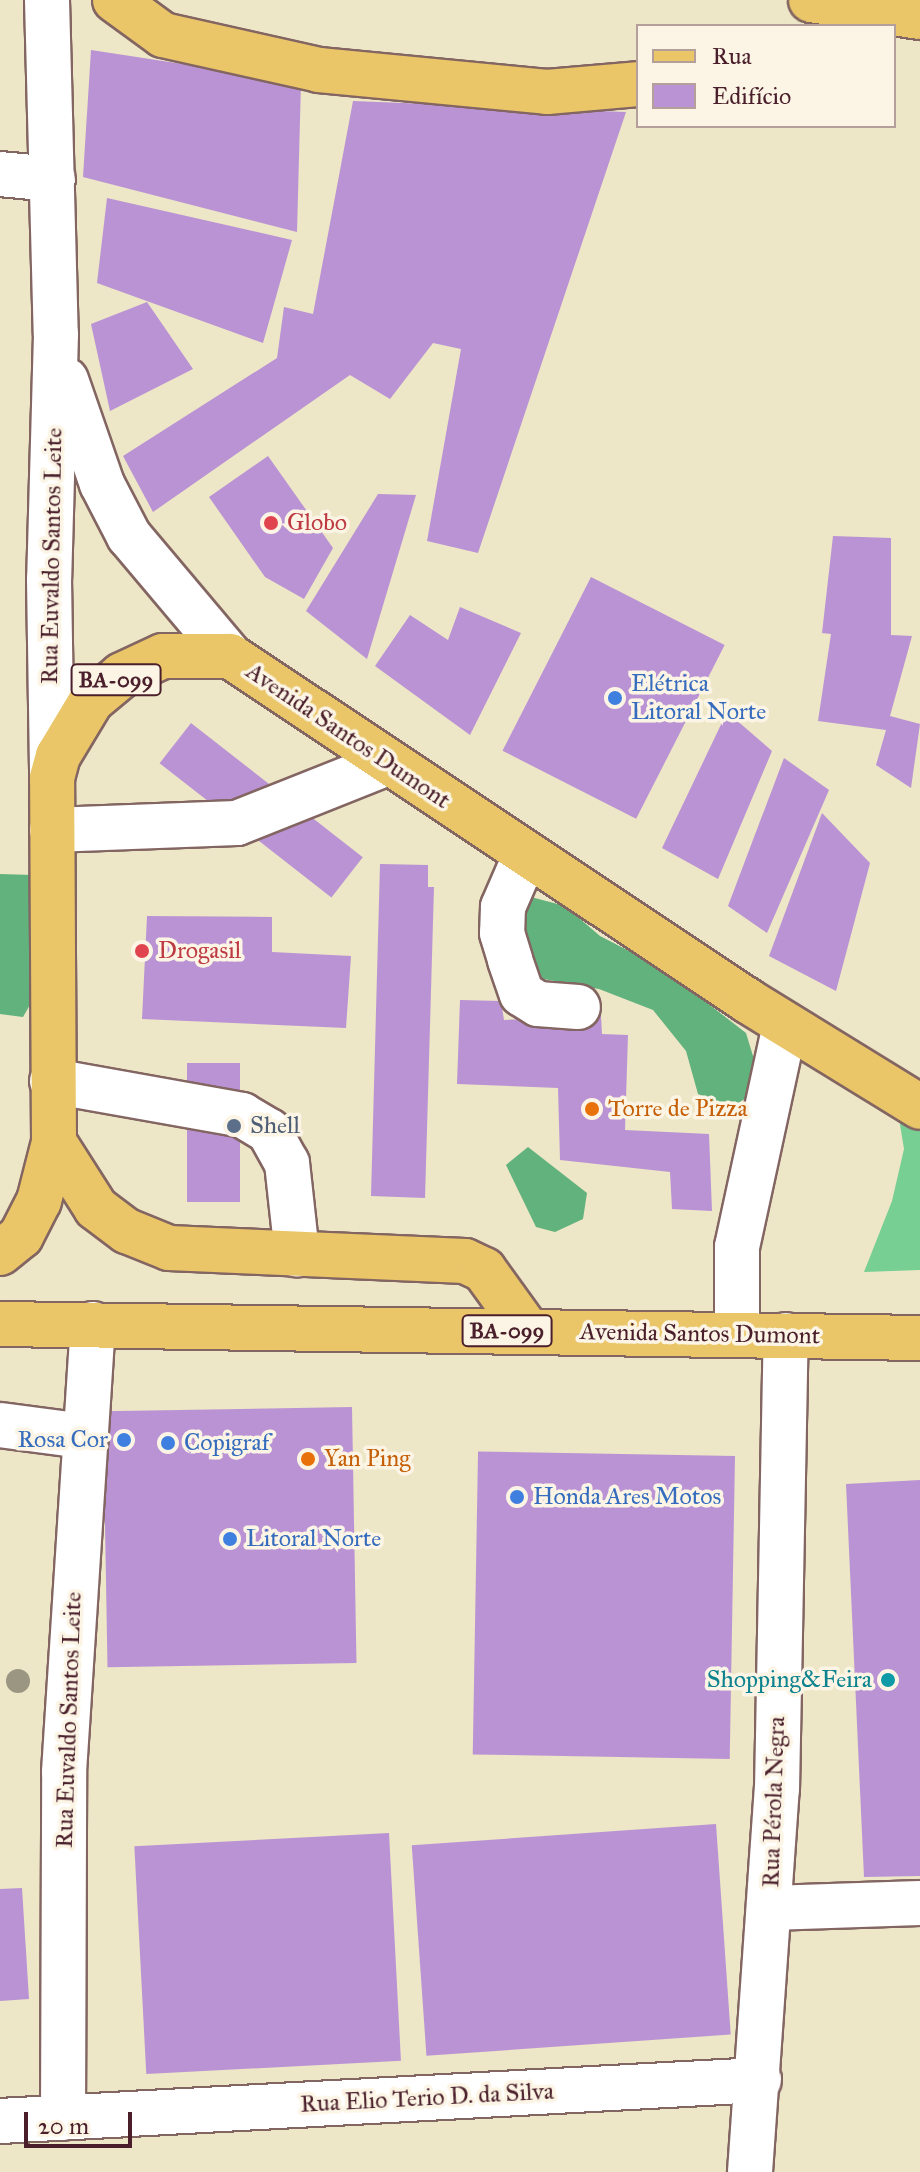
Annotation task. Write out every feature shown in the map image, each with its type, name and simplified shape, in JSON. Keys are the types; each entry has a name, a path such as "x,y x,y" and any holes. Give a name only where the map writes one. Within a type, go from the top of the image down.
{"main road":[{"path":"115,0 163,35 319,70 547,92 636,84"},
{"path":"811,0 901,14"},
{"path":"848,24 901,14"},
{"name":"Avenida Santos Dumont","path":"0,1253 21,1236 39,1201 54,1142 52,778 79,716 122,675 163,656 230,656 785,1025 920,1107"},
{"path":"54,1142 96,1208 127,1231 169,1248 465,1261 484,1270 528,1331"},
{"name":"Avenida Santos Dumont","path":"0,1324 920,1338"}],"street":[{"name":"Rua Euvaldo Santos Leite","path":"47,0 56,334 49,579 52,778"},
{"path":"0,174 53,179"},
{"name":"Rua Euvaldo Santos Leite","path":"56,334 73,412 129,536 230,656"},
{"path":"52,830 237,823 388,763"},
{"path":"526,854 503,907 502,933 510,960 522,994 538,1004 578,1007"},
{"path":"737,1334 737,1247 785,1025"},
{"path":"52,1081 242,1115 269,1131 287,1163 297,1254"},
{"name":"Rua Euvaldo Santos Leite","path":"63,2118 64,1772 83,1436 93,1324"},
{"name":"Rua Pérola Negra","path":"750,2172 770,1908 786,1335"},
{"path":"6,1431 83,1436"},
{"path":"770,1908 920,1903"},
{"name":"Rua Elio Terio D. da Silva","path":"0,2121 759,2080"}],"green space":[{"path":"0,874 33,875 39,989 23,1017 0,1014"},
{"path":"531,897 565,906 600,936 662,968 746,1033 757,1069 751,1095 730,1108 698,1094 686,1051 653,1010 599,989 538,978 515,916"},
{"path":"895,1094 920,1112 920,1270 864,1272 892,1201 904,1149"},
{"path":"528,1147 587,1193 583,1219 555,1232 536,1227 506,1165"}],"building":[{"path":"91,50 301,82 297,232 83,177"},
{"path":"353,101 626,112 478,553 427,541 461,349 433,343 390,399 350,375 153,512 123,456 277,358 284,307 313,314"},
{"path":"107,198 292,240 263,343 97,283"},
{"path":"147,302 193,369 110,411 91,324"},
{"name":"Globo","path":"268,456 333,548 304,599 265,577 209,497"},
{"path":"378,494 416,495 367,659 306,611"},
{"path":"833,536 891,538 891,635 912,636 890,716 920,724 911,788 876,765 886,730 818,721 831,634 822,633"},
{"name":"Elétrica Litoral Norte","path":"591,577 725,645 636,819 502,751"},
{"path":"460,607 521,633 470,735 375,666 410,615 448,640"},
{"path":"727,712 772,751 718,879 662,848"},
{"path":"191,723 363,857 331,897 160,763"},
{"path":"784,758 829,790 767,933 728,906"},
{"path":"822,813 870,863 836,991 769,956"},
{"path":"380,864 428,865 428,887 434,887 425,1198 371,1196"},
{"path":"147,916 272,917 272,952 351,956 346,1028 142,1019"},
{"name":"Torre de Pizza","path":"460,1000 501,1001 504,1020 601,1016 602,1034 628,1035 625,1130 709,1134 712,1211 672,1209 670,1172 560,1160 558,1088 457,1084"},
{"path":"187,1063 240,1063 240,1202 187,1202"},
{"name":"Litoral Norte","path":"352,1407 356,1663 108,1667 103,1411"},
{"path":"478,1452 735,1456 730,1759 473,1754"},
{"name":"Shopping&Feira","path":"920,1480 920,1876 864,1877 846,1484"},
{"path":"716,1824 731,2034 426,2056 412,1845"},
{"path":"389,1833 401,2061 146,2074 134,1846"},
{"path":"22,1888 29,1999 0,2001 0,1889"}],"place":[{"name":"Globo","path":"271,523"},
{"name":"Elétrica Litoral Norte","path":"615,698"},
{"name":"Drogasil","path":"142,951"},
{"name":"Torre de Pizza","path":"592,1109"},
{"name":"Shell","path":"234,1126"},
{"name":"Rosa Cor","path":"124,1440"},
{"name":"Copigraf","path":"168,1443"},
{"name":"Yan Ping","path":"308,1459"},
{"name":"Honda Ares Motos","path":"517,1497"},
{"name":"Litoral Norte","path":"230,1539"},
{"name":"Shopping&Feira","path":"888,1680"}]}
